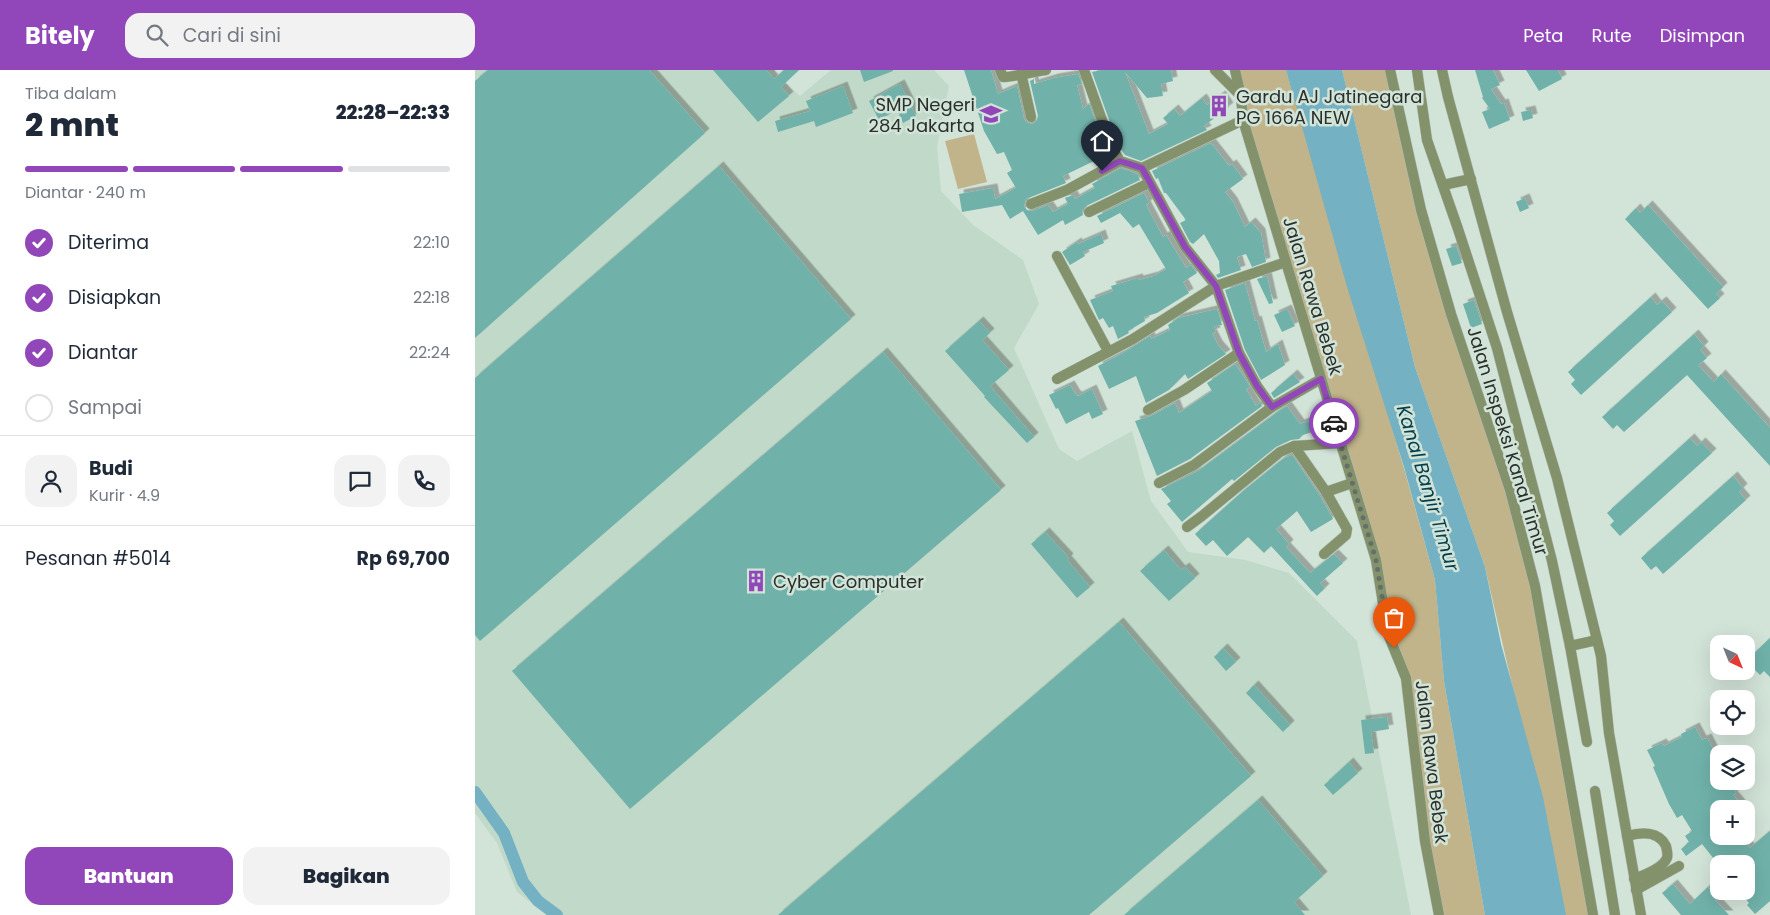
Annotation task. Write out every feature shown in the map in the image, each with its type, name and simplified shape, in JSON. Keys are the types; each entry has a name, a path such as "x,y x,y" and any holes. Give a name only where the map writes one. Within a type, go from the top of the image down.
{"street":[{"path":"1000,70 1003,77 1007,78 1021,73 1046,70"},
{"path":"1084,70 1112,148 1120,161 1142,168 1243,120"},
{"path":"1215,70 1241,96"},
{"name":"Jalan Rawa Bebek","path":"1235,70 1241,96 1243,120 1376,560 1388,634 1406,678 1425,841 1439,915"},
{"name":"Jalan Inspeksi Kanal Timur","path":"1390,70 1421,210 1451,314 1510,490 1535,586 1593,915"},
{"path":"1417,70 1427,140 1459,230 1497,348 1553,561 1587,742"},
{"path":"1442,70 1507,312 1557,478 1601,656 1609,733 1641,915"},
{"path":"1021,73 1031,117"},
{"path":"1031,204 1067,190 1120,161"},
{"path":"1142,168 1185,247 1216,286 1239,353 1257,386 1272,407"},
{"path":"1443,185 1471,179"},
{"path":"1089,212 1149,183"},
{"path":"1057,256 1108,351"},
{"path":"1057,379 1133,339 1216,286 1286,262"},
{"path":"1147,410 1178,394 1239,353"},
{"path":"1159,483 1194,465 1272,407 1321,379"},
{"path":"1187,527 1280,452 1294,446 1340,443"},
{"path":"1294,446 1326,492 1348,532 1325,554"},
{"path":"1326,492 1352,483"},
{"path":"1570,646 1597,640"},
{"path":"1595,791 1615,915"},
{"path":"1627,836 1645,833 1653,835 1660,838 1667,852 1667,858 1662,864 1635,885"},
{"path":"1635,885 1679,866"}],"shaded area":[{"path":"475,70 775,70 775,73 800,96 831,70 934,70 949,86 937,146 941,191 973,225 1023,260 1039,304 1014,348 1059,449 1077,461 1132,431 1151,501 1188,552 1245,560 1289,573 1357,641 1411,915 547,915 517,892 497,843 475,813"},
{"path":"1235,70 1286,70 1405,472 1435,580 1444,681 1485,915 1439,915 1406,678 1388,634 1376,560 1243,120"},
{"path":"1342,70 1389,70 1421,210 1535,586 1593,915 1565,915 1485,567 1415,367"},
{"path":"974,134 987,182 958,189 945,141"}],"water":[{"name":"Kanal Banjir Timur","path":"1286,70 1342,70 1415,367 1485,567 1501,644 1543,797 1566,915 1485,915 1444,681 1435,580 1404,467 1347,287"}],"building":[{"path":"488,70 649,70 705,133 475,338 475,81"},
{"path":"713,70 766,70 774,79 784,70 799,70 781,87 789,96 758,122"},
{"path":"860,70 893,70 893,71 864,82"},
{"path":"964,70 991,70 998,94 1017,86 1024,119 1032,124 1036,122 1038,116 1030,81 1034,79 1034,84 1078,74 1082,84 1077,85 1083,109 1089,104 1110,158 1097,166 1094,161 1063,176 1066,183 1026,199 1024,206 1027,210 1033,211 1048,205 1053,212 1068,204 1065,198 1073,195 1075,199 1095,188 1092,184 1121,168 1137,174 1140,180 1086,206 1082,211 1083,215 1065,225 1063,220 1038,235 1023,211 1010,219 1002,205 962,212 959,194 993,188 995,199 1016,188 1007,173 1012,170 1004,152 997,154 984,131"},
{"path":"1101,70 1171,70 1173,81 1161,84 1163,96 1147,98 1125,72 1149,134 1168,124 1163,118 1174,109 1180,116 1202,98 1207,105 1221,95 1229,107 1204,126 1207,130 1141,161 1125,155 1118,145 1092,72"},
{"path":"1475,70 1493,70 1500,85 1491,89 1501,104 1504,103 1510,120 1489,129 1482,112 1490,109 1482,98"},
{"path":"1526,70 1558,70 1562,79 1539,91"},
{"path":"900,84 916,116 903,123 897,110 879,120 869,101"},
{"path":"843,86 853,113 816,127 814,121 778,132 775,121 810,111 806,101"},
{"path":"1531,110 1533,118 1523,121 1521,112"},
{"path":"1211,143 1229,166 1232,164 1243,179 1225,192 1233,202 1245,227 1251,222 1261,233 1266,262 1252,267 1246,254 1237,257 1241,270 1218,278 1216,275 1220,273 1219,261 1204,234 1193,244 1190,242 1180,223 1186,220 1166,193 1164,193 1158,178 1156,179 1152,171"},
{"path":"719,166 851,319 480,641 475,635 475,378"},
{"path":"1144,193 1149,203 1146,205 1163,237 1166,235 1186,268 1191,265 1197,273 1183,282 1189,293 1157,313 1144,317 1145,321 1118,339 1113,326 1109,328 1103,318 1099,320 1090,300 1113,291 1111,286 1138,278 1139,280 1154,276 1166,269 1139,224 1133,228 1120,213 1101,223 1097,216"},
{"path":"1525,198 1529,208 1520,212 1516,202"},
{"path":"1648,205 1723,287 1716,294 1720,298 1708,309 1625,219 1636,208 1640,213"},
{"path":"1101,234 1104,243 1083,252 1085,256 1070,265 1062,252 1077,242 1078,244"},
{"path":"1456,246 1462,263 1452,266 1446,249"},
{"path":"1267,276 1273,303 1269,304 1257,279"},
{"path":"1245,283 1266,352 1278,344 1285,365 1261,380 1245,350 1225,290"},
{"path":"1651,297 1657,305 1662,301 1672,312 1581,395 1571,384 1575,380 1568,372"},
{"path":"1474,300 1482,324 1471,328 1463,304"},
{"path":"1217,309 1222,325 1214,326 1216,332 1212,333 1218,345 1226,354 1188,379 1185,374 1169,390 1146,403 1136,376 1109,389 1098,366 1150,336 1151,339 1170,330 1168,325 1178,318"},
{"path":"1287,309 1295,326 1282,332 1274,315"},
{"path":"979,321 990,333 982,340 1009,370 990,386 1034,437 1027,443 945,351"},
{"path":"1694,334 1704,346 1700,350 1707,358 1698,365 1714,382 1721,374 1770,428 1770,466 1687,375 1624,432 1617,425 1613,429 1602,417"},
{"name":"Cyber Computer","path":"883,352 1001,490 630,809 512,671"},
{"path":"1235,364 1250,387 1246,389 1256,406 1260,402 1262,406 1190,459 1157,476 1135,421 1151,416 1175,403 1179,413 1212,391 1207,383"},
{"path":"1293,374 1300,382 1274,398 1271,393"},
{"path":"1070,385 1078,396 1092,389 1103,414 1092,419 1089,412 1066,424 1049,395"},
{"path":"1287,406 1300,424 1314,419 1318,430 1276,447 1234,481 1232,479 1182,522 1167,504 1171,501 1161,489 1198,471"},
{"path":"1690,438 1697,446 1701,442 1712,453 1620,536 1610,525 1614,521 1607,513"},
{"path":"1292,455 1333,519 1311,532 1297,511 1276,529 1289,544 1286,547 1310,573 1334,554 1343,563 1320,583 1325,588 1317,596 1271,546 1264,553 1248,537 1227,556 1213,540 1206,546 1195,534 1243,491 1284,458"},
{"path":"1733,476 1743,488 1739,492 1746,500 1663,574 1656,566 1651,570 1641,558"},
{"path":"1045,532 1069,558 1067,560 1090,587 1077,598 1031,544"},
{"path":"1164,550 1181,570 1185,567 1195,578 1169,601 1140,571"},
{"path":"1119,622 1251,776 1089,915 778,915"},
{"path":"1770,638 1770,677 1764,671 1760,675 1755,670 1755,652"},
{"path":"1223,648 1236,662 1226,671 1214,657"},
{"path":"1254,685 1290,725 1283,732 1246,693"},
{"path":"1387,717 1389,729 1371,732 1374,753 1365,754 1361,720"},
{"path":"1695,727 1702,740 1707,738 1711,745 1710,790 1734,790 1736,793 1733,795 1737,800 1710,800 1710,845 1748,845 1750,848 1770,831 1770,901 1755,914 1747,905 1749,903 1746,900 1755,900 1755,855 1711,855 1702,844 1686,856 1681,849 1689,842 1685,836 1692,831 1682,815 1677,818 1669,804 1647,750 1662,743 1664,746 1682,737 1681,734"},
{"path":"1349,762 1358,773 1333,795 1324,785"},
{"path":"1258,800 1323,876 1294,902 1305,915 1124,915"},
{"path":"1673,884 1690,904 1708,887 1710,889 1710,900 1715,900 1729,915 1681,915 1662,893"}],"waterway":[{"path":"475,792 504,833 523,882 538,901 557,915"}],"way so far":[{"path":"1334,423 1376,560 1388,634 1394,648"}],"place":[{"name":"Gardu AJ Jatinegara PG 166A NEW","path":"1219,106"},
{"name":"SMP Negeri 284 Jakarta","path":"991,114"},
{"name":"Cyber Computer","path":"756,581"}],"route":[{"path":"1102,171 1120,161 1142,168 1185,247 1216,286 1239,353 1257,386 1272,407 1321,379 1334,423"}]}
